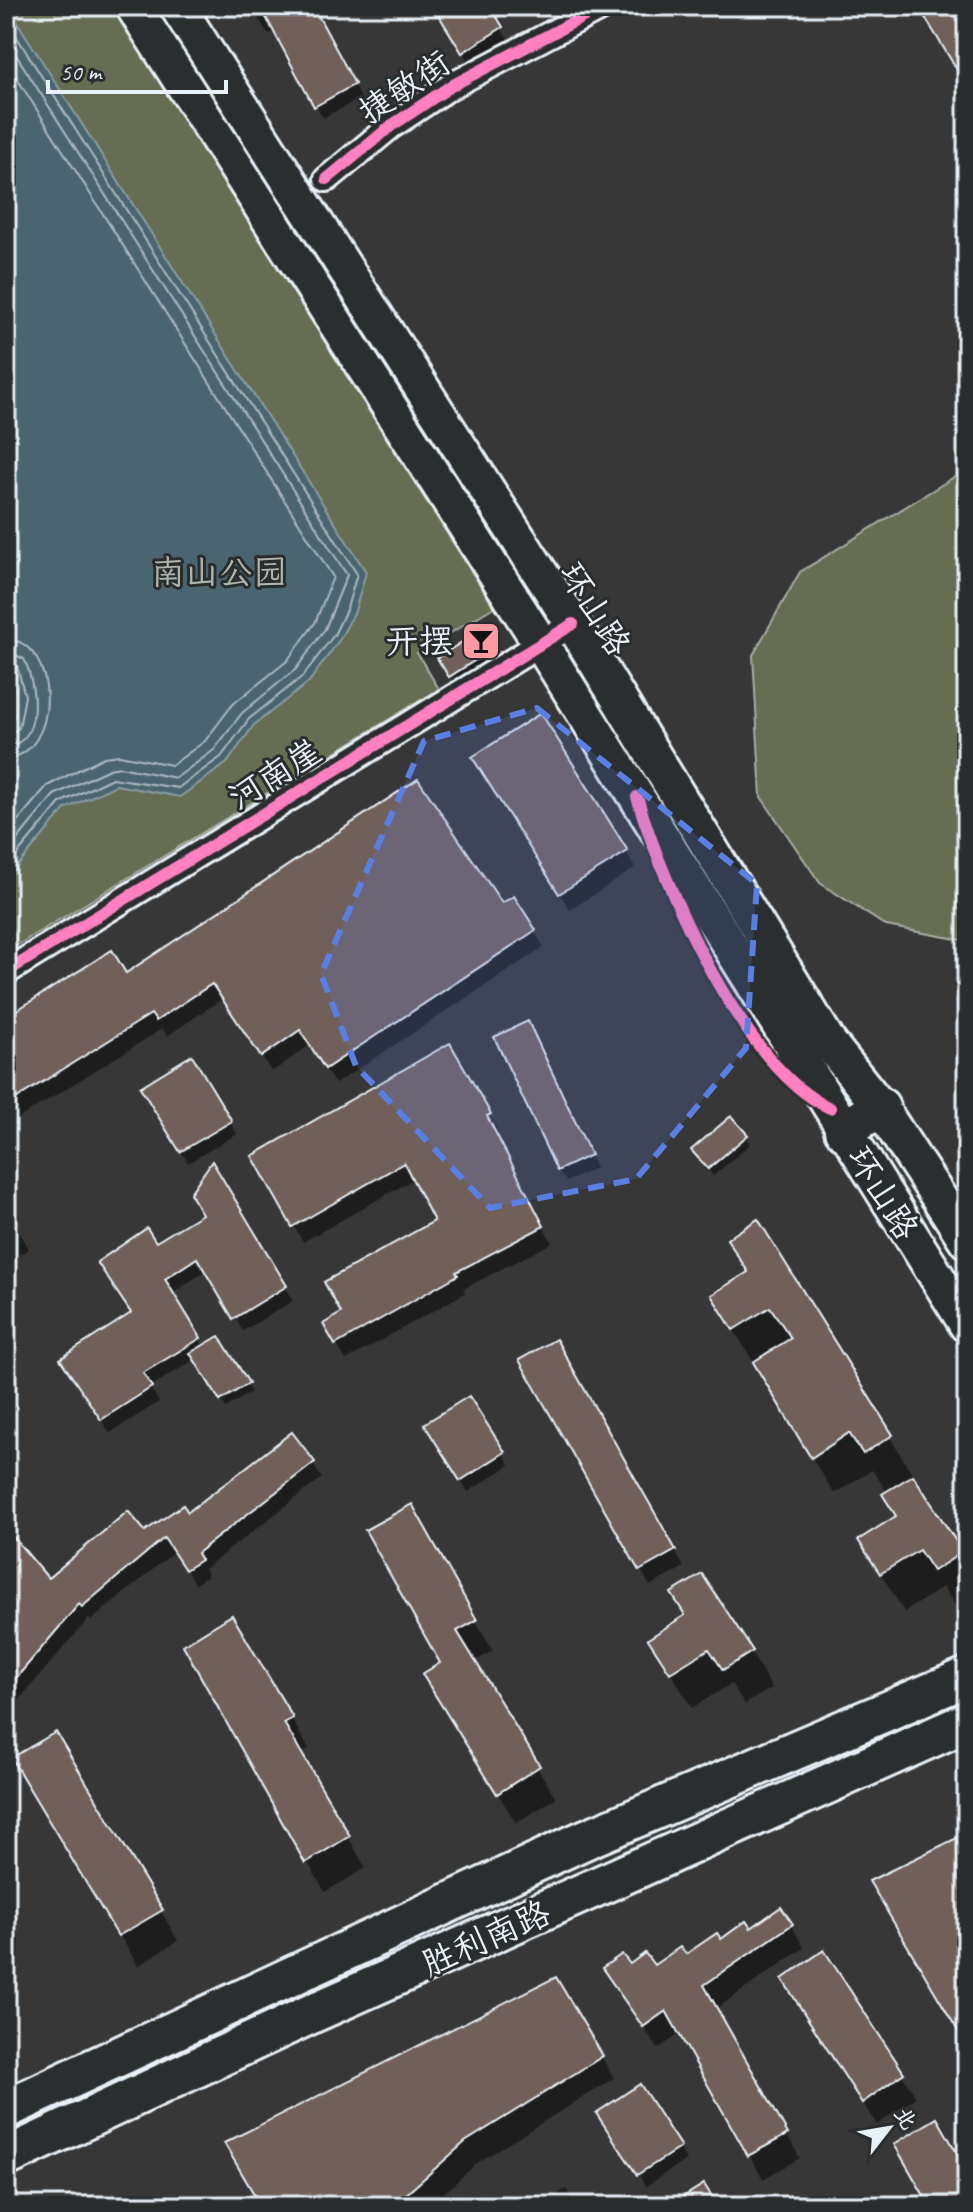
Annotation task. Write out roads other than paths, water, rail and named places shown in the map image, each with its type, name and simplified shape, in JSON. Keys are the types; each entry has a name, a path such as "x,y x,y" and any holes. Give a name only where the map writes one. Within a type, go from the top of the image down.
{"main road":[{"name":"环山路","path":"133,6 541,644 967,1325"},
{"name":"环山路","path":"177,6 573,624 829,1043 880,1107 967,1241"},
{"path":"844,1130 880,1107"},
{"name":"胜利南路","path":"6,2109 584,1840 967,1677"},
{"name":"胜利南路","path":"6,2157 299,2019 967,1722"}],"street":[{"name":"捷敏街","path":"327,179 391,126 451,86 604,6"},
{"name":"河南崖","path":"6,972 573,624"}],"water":[{"name":"南山公园","path":"7,6 366,572 355,611 340,639 309,682 254,725 227,763 180,797 116,785 65,809 6,880 6,731 15,715 16,705 6,658"}],"place":[{"name":"开摆","path":"481,641"}]}
